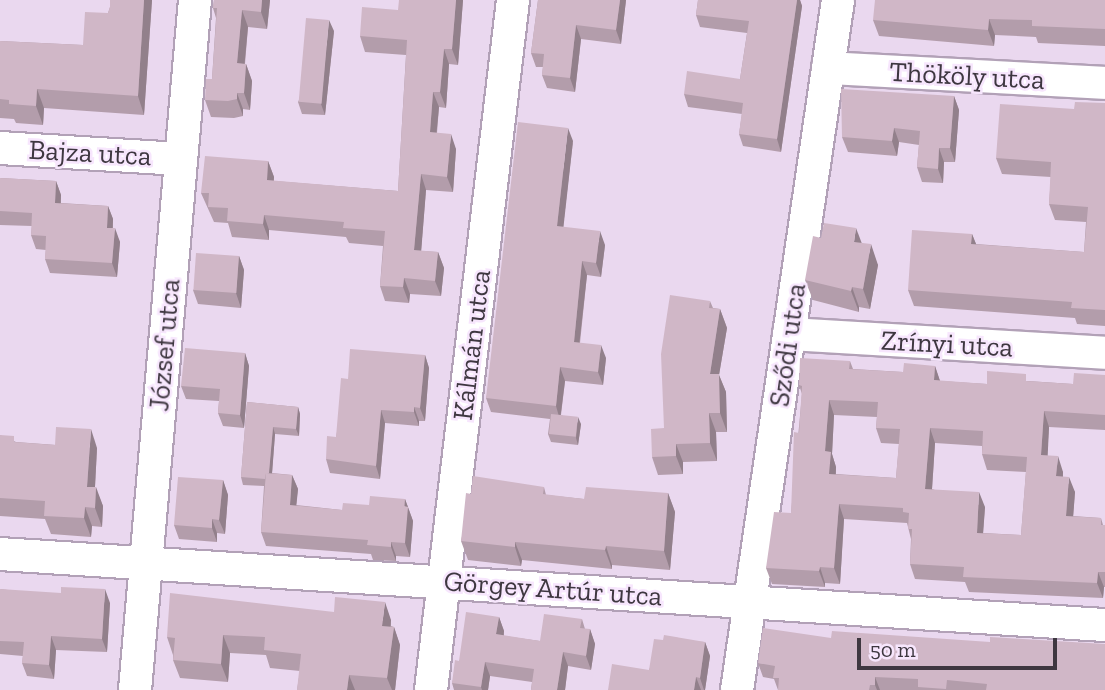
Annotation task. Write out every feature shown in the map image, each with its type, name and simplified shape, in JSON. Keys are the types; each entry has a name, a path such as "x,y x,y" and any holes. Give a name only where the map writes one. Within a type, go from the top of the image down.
{"street":[{"name":"József utca","path":"135,690 195,0"},
{"name":"Kálmán utca","path":"431,690 513,0"},
{"name":"Sződi utca","path":"737,690 838,0"},
{"name":"Thököly utca","path":"828,68 1105,83"},
{"name":"Bajza utca","path":"0,148 181,159"},
{"name":"Zrínyi utca","path":"789,334 1105,353"},
{"name":"Görgey Artúr utca","path":"0,554 1105,625"}],"building":[{"path":"110,0 144,0 138,96 37,89 36,106 9,104 9,100 0,99 0,41 83,45 85,12 108,13"},
{"path":"214,0 262,0 261,12 242,10 237,63 246,64 244,93 237,93 237,99 228,101 205,100 206,79 212,79 217,8 213,8"},
{"path":"399,0 456,0 452,49 444,49 440,92 433,92 430,132 451,134 447,177 421,174 414,250 438,252 435,281 404,278 403,287 380,286 385,231 343,228 344,222 264,215 263,224 227,221 228,208 208,207 209,193 201,193 205,156 268,161 267,180 398,191 407,40 360,36 362,7 398,10"},
{"path":"538,0 620,0 616,30 576,25 570,78 542,75 544,54 531,53"},
{"path":"698,0 797,0 777,139 739,134 743,103 684,94 687,71 740,79 749,21 696,15"},
{"path":"875,0 1105,0 1105,29 1032,26 1032,20 989,19 988,30 873,20"},
{"path":"306,18 329,20 322,104 299,102"},
{"path":"841,89 954,96 950,148 939,148 938,169 917,167 920,131 894,128 892,141 842,137"},
{"path":"1075,102 1105,103 1105,310 1071,308 1072,302 908,290 912,230 972,234 971,244 1084,252 1088,207 1049,204 1051,162 996,158 1000,104 1074,109"},
{"path":"518,122 568,128 557,226 600,231 596,263 582,261 574,342 601,345 598,372 560,367 556,406 486,398"},
{"path":"0,178 56,181 55,203 108,206 107,228 115,228 112,263 45,259 46,236 31,235 32,213 0,211"},
{"path":"824,223 856,228 854,242 871,244 863,289 852,287 851,291 805,280 813,236 821,238"},
{"path":"196,253 239,256 236,293 193,290"},
{"path":"670,295 710,301 709,308 720,309 710,374 719,374 720,413 709,413 710,443 676,444 676,456 652,457 651,429 664,428 661,354"},
{"path":"185,348 245,353 240,415 218,413 220,389 181,386"},
{"path":"350,349 425,355 420,408 414,407 414,412 381,410 376,466 326,459 327,436 336,437 341,378 348,379"},
{"path":"800,358 850,361 849,369 903,372 904,363 935,366 934,380 987,384 987,371 1026,374 1026,381 1073,384 1074,373 1105,375 1105,415 1044,411 1041,455 1058,456 1056,476 1069,477 1066,516 1101,518 1101,525 1105,525 1105,572 1098,572 1097,583 963,577 964,567 910,564 912,529 908,529 909,513 903,512 903,508 839,504 834,568 820,567 819,571 766,568 774,512 791,513 794,432 799,433 802,386 799,385","holes":["829,400 878,402 876,428 900,429 896,478 829,474 831,452 825,451","930,428 983,431 982,454 1027,457 1021,535 977,533 979,492 925,489"]},
{"path":"247,402 298,407 296,429 273,427 269,473 266,473 265,479 241,477"},
{"path":"551,414 578,417 576,437 549,434"},
{"path":"56,427 91,429 87,487 96,487 95,508 85,507 84,518 44,516 45,501 0,498 0,435 14,436 14,442 55,445"},
{"path":"266,473 292,475 290,505 342,510 343,503 369,505 370,496 405,499 404,506 408,507 405,543 391,542 391,547 367,545 368,540 261,532"},
{"path":"473,476 544,487 543,494 584,499 586,487 668,493 664,551 606,546 605,550 515,542 515,547 461,541 466,493 471,494"},
{"path":"178,477 223,480 219,520 212,519 212,528 174,525"},
{"path":"61,587 105,589 102,639 51,636 49,665 22,663 24,642 0,641 0,589 61,593"},
{"path":"170,593 334,612 335,597 385,602 382,626 394,627 387,678 349,675 347,690 297,690 301,654 264,650 265,637 223,635 221,664 173,660 175,638 167,637"},
{"path":"466,612 499,617 496,634 540,641 544,614 582,619 580,628 590,629 586,656 563,652 557,690 531,690 534,669 485,662 481,687 452,683 455,660 459,661"},
{"path":"763,628 831,638 832,631 990,642 990,637 1105,644 1105,690 986,690 987,684 947,680 946,689 918,687 918,679 875,677 875,685 870,685 869,690 778,690 779,678 773,678 775,666 758,663"},
{"path":"664,635 705,642 700,678 696,677 694,690 608,690 612,664 649,670 654,639 663,640"}]}
